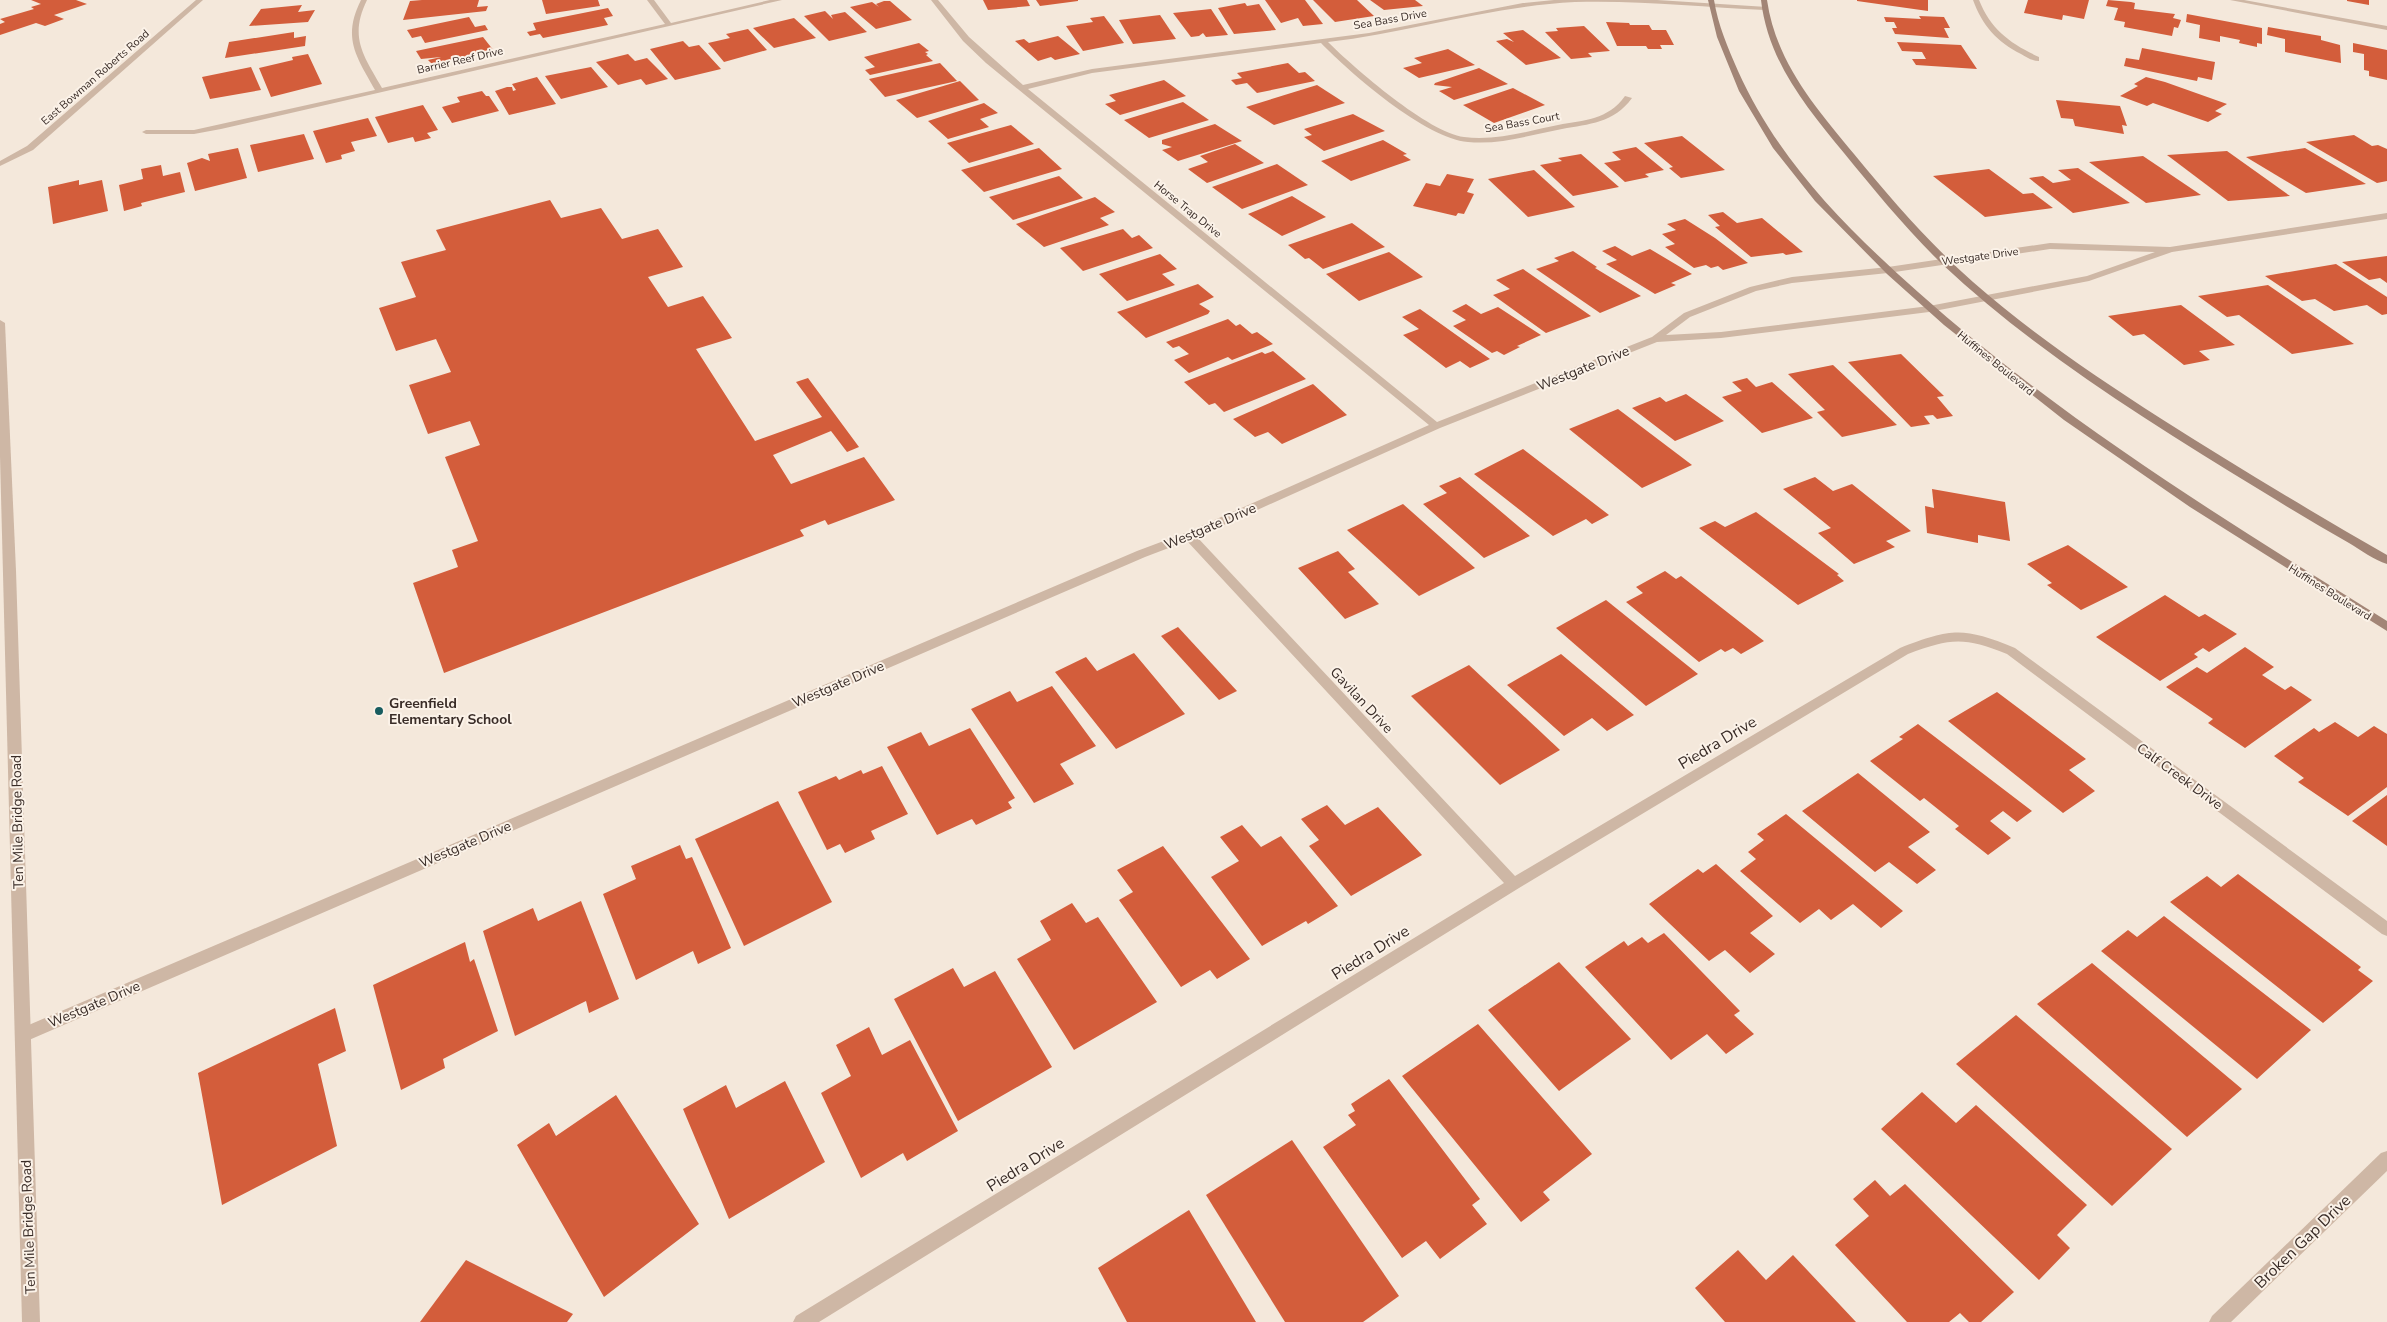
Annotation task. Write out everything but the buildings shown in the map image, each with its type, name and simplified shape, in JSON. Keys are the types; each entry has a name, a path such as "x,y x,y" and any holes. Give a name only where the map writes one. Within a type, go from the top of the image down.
{"main road":[{"name":"Huffines Boulevard","path":"1711,2 1738,82 1757,118 1804,186 1929,309 2020,384 2174,493 2387,627"},
{"path":"1764,4 1782,61 1807,104 1885,198 1944,261 1987,298 2097,382 2248,480 2387,560"}],"street":[{"name":"East Bowman Roberts Road","path":"0,164 36,142 200,0"},
{"path":"364,0 356,13 353,28 354,45 379,90"},
{"path":"650,0 669,25"},
{"name":"Barrier Reef Drive","path":"146,132 194,132 779,0"},
{"name":"Horse Trap Drive","path":"934,0 966,39 1022,88 1436,426"},
{"name":"Sea Bass Drive","path":"1022,88 1092,71 1324,42 1531,4 1575,0 1764,4"},
{"path":"1976,0 1982,16 2002,41 2036,59"},
{"path":"2233,0 2387,28"},
{"name":"Sea Bass Court","path":"1324,42 1348,68 1377,92 1444,133 1464,140 1484,141 1592,121 1616,114 1628,98"},
{"name":"Westgate Drive","path":"1655,339 1721,335 1929,309 2088,278 2170,250 2387,216"},
{"name":"Westgate Drive","path":"23,1035 587,791 1141,554 1189,536 1436,426 1655,339 1687,315 1753,289 1792,280 1888,270 2050,246 2170,250"},
{"name":"Ten Mile Bridge Road","path":"0,323 11,591 31,1322"},
{"name":"Gavilan Drive","path":"1189,536 1514,884"},
{"name":"Piedra Drive","path":"802,1322 1514,884 1904,651 1944,636 1966,635"},
{"name":"Calf Creek Drive","path":"1966,635 2011,651 2387,929"},
{"name":"Broken Gap Drive","path":"2218,1322 2387,1159"}],"place":[{"name":"Greenfield Elementary School","path":"379,711"}]}
